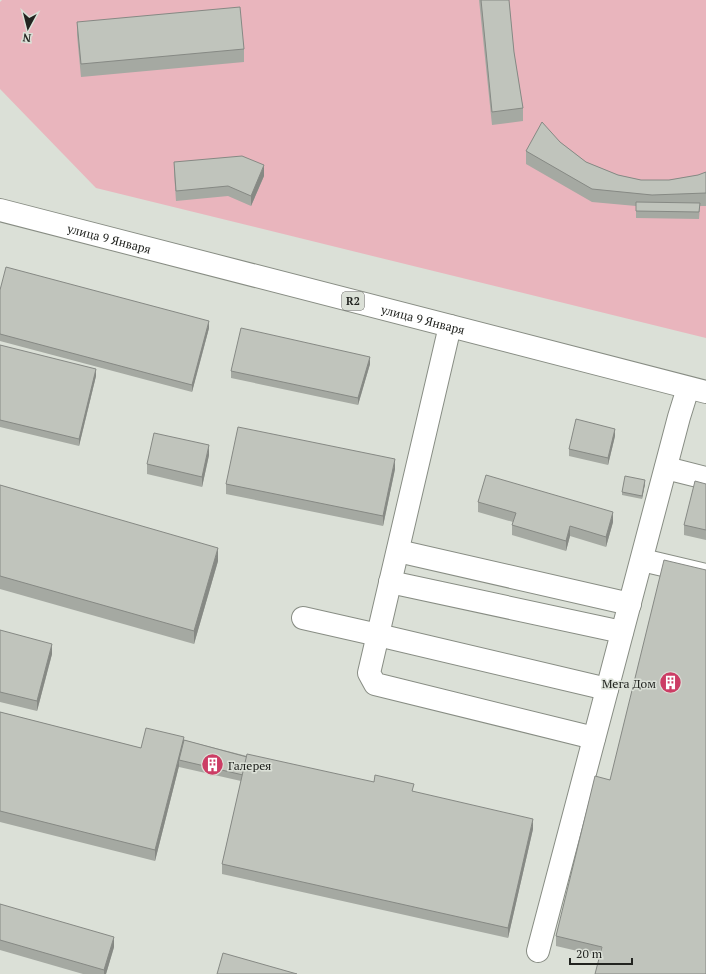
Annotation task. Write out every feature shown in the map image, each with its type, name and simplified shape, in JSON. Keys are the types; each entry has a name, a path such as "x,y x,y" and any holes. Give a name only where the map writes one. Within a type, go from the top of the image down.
{"main road":[{"name":"улица 9 Января","path":"0,210 697,390"},
{"path":"450,326 369,673 375,684 594,738"},
{"path":"538,951 666,468 697,390"},
{"path":"666,468 706,478"},
{"path":"398,551 630,604"},
{"path":"642,560 706,575"},
{"path":"390,582 622,632"},
{"path":"303,618 607,689"}],"shaded area":[{"path":"2,0 706,0 706,338 96,188 0,89 0,2"}],"building":[{"path":"481,0 509,0 514,52 523,108 492,112"},
{"path":"240,7 244,49 81,64 77,22"},
{"path":"542,122 560,142 586,162 618,175 641,180 669,180 698,175 706,172 706,193 652,195 592,189 526,151"},
{"path":"242,156 264,165 251,196 228,186 176,191 174,162"},
{"path":"636,202 700,203 699,212 636,211"},
{"path":"6,267 209,321 192,385 0,334 0,290"},
{"path":"241,328 370,357 358,398 231,371"},
{"path":"0,345 96,369 79,439 0,420"},
{"path":"576,419 615,429 608,458 569,449"},
{"path":"238,427 395,459 383,516 226,484"},
{"path":"154,433 209,445 202,477 147,464"},
{"path":"486,475 613,512 606,537 570,526 566,541 512,525 516,513 478,502"},
{"path":"625,476 645,480 642,496 622,492"},
{"path":"695,481 706,484 706,530 684,525"},
{"path":"0,485 218,548 194,631 0,576"},
{"name":"Мега Дом","path":"664,560 706,570 706,974 595,974 602,947 556,936 595,776 610,780"},
{"path":"0,630 52,644 37,701 0,692"},
{"path":"0,712 141,748 146,728 184,737 155,850 0,811"},
{"name":"Галерея","path":"184,740 247,757 243,775 179,760"},
{"path":"247,754 374,782 375,775 414,784 412,791 533,819 508,928 222,864"},
{"path":"0,904 114,937 104,970 0,940"},
{"path":"223,953 297,974 217,974"}],"place":[{"name":"Мега Дом","path":"671,683"},
{"name":"Галерея","path":"213,765"}]}
